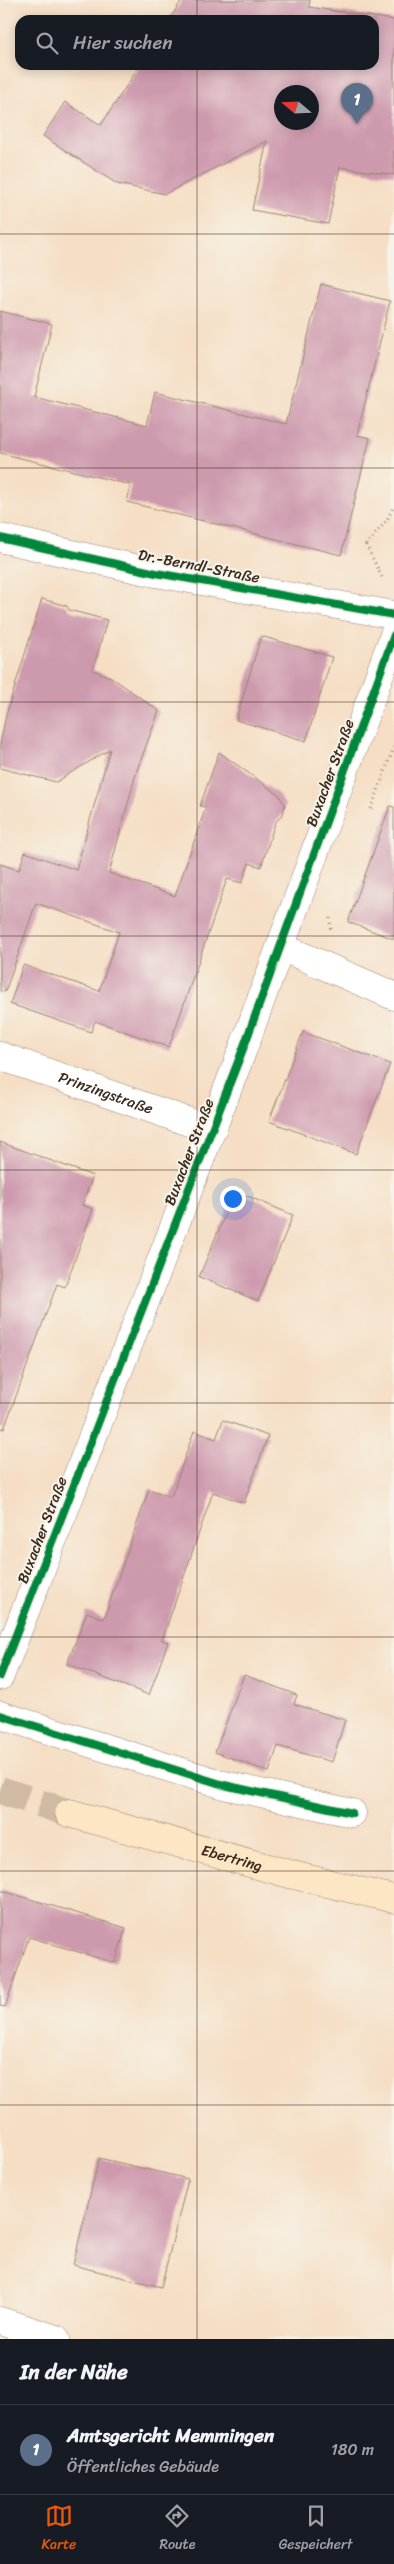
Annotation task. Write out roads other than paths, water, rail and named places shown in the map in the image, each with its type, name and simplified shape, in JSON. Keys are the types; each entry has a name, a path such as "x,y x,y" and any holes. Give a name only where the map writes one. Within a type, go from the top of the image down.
{"main road":[{"name":"Ebertring","path":"69,1813 293,1875 394,1899"}],"street":[{"name":"Dr.-Berndl-Straße","path":"0,538 156,573 394,615"},
{"name":"Buxacher Straße","path":"0,1676 212,1130 281,947 394,635"},
{"path":"281,947 394,996"},
{"name":"Prinzingstraße","path":"0,1056 212,1130"},
{"path":"0,1715 224,1785 352,1813"},
{"path":"0,2321 56,2339"}],"tunnel":[{"path":"0,1790 69,1813"}],"place":[{"name":"Amtsgericht Memmingen","path":"357,124"}]}
